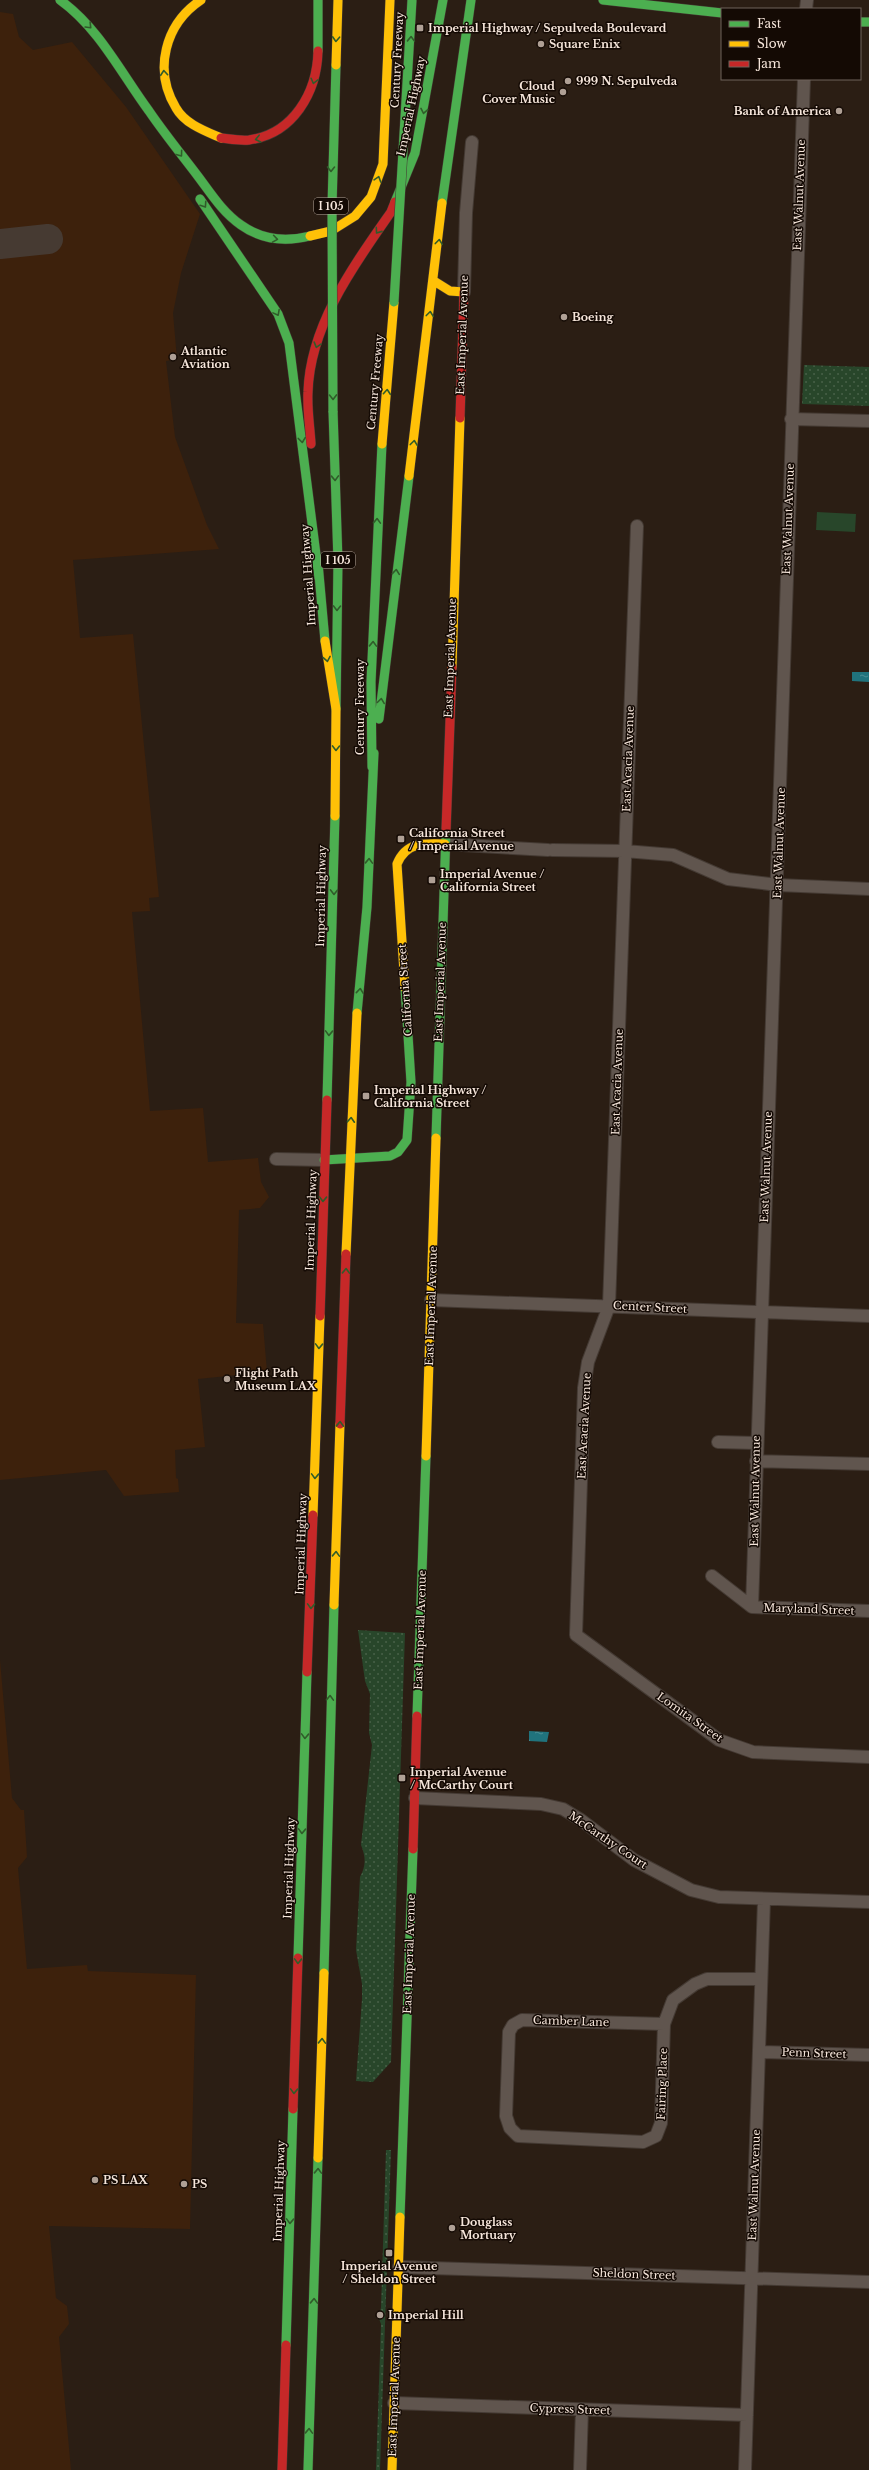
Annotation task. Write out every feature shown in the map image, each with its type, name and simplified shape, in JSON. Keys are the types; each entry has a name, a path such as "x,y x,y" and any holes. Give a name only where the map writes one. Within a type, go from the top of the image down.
{"main road":[{"path":"60,0 71,8 96,34 149,112 222,207 241,225 260,235 277,240 318,235 331,231 355,216 371,197 378,182 383,164 390,0"},
{"path":"201,0 186,10 173,27 164,53 165,82 171,99 179,113 191,125 205,133 233,141 263,138 291,120 307,100 315,78 318,0"},
{"name":"I 105","path":"336,709 338,561 333,412 331,184 338,0"},
{"name":"Century Freeway","path":"372,767 371,682 379,481 394,302 407,109 412,0"},
{"name":"Imperial Highway","path":"282,2470 303,1792 313,1550 324,1160 334,903 336,709 325,646 319,578 308,392 312,362 319,336 350,270 391,212 415,153 443,0"},
{"path":"308,2470 326,1918 321,1793 354,1040 367,907 372,767 454,115 471,0"},
{"path":"604,0 721,13"},
{"path":"149,112 158,134 182,172"},
{"path":"195,191 278,314 289,343 319,578"},
{"path":"434,281 450,291 464,292"},
{"name":"East Imperial Avenue","path":"392,2470 431,1300 444,844 464,292"},
{"name":"California Street","path":"324,1160 390,1156 398,1152 407,1140 411,1082 397,864 404,849 413,844 444,844"},
{"path":"303,1792 321,1793"}],"street":[{"name":"East Walnut Avenue","path":"752,1607 760,1313 778,885 791,419 804,80"},
{"name":"East Imperial Avenue","path":"464,292 466,213 472,142"},
{"path":"791,419 869,421"},
{"name":"East Acacia Avenue","path":"576,1635 584,1388 588,1362 609,1306 637,526"},
{"name":"California Street","path":"444,844 550,850 625,851 674,855 728,879 778,885 869,889"},
{"name":"California Street","path":"276,1160 324,1160"},
{"name":"Center Street","path":"431,1300 869,1316"},
{"path":"718,1442 756,1443"},
{"path":"756,1461 869,1464"},
{"name":"Maryland Street","path":"712,1576 752,1607 869,1611"},
{"name":"Lomita Street","path":"576,1635 719,1740 753,1752 869,1757"},
{"name":"McCarthy Court","path":"414,1798 541,1804 563,1809 581,1820 634,1860 691,1890 719,1897 764,1900 869,1902"},
{"name":"East Walnut Avenue","path":"745,2470 764,1900"},
{"name":"Fairing Place","path":"510,2128 518,2136 643,2142 656,2136 661,2123 664,2024 673,2000 695,1984 707,1979 761,1979"},
{"name":"Camber Lane","path":"510,2128 506,2116 509,2032 514,2025 522,2020 664,2024"},
{"name":"Penn Street","path":"759,2052 869,2055"},
{"name":"Sheldon Street","path":"398,2267 869,2282"},
{"name":"Cypress Street","path":"394,2403 747,2415"},
{"path":"580,2470 582,2409"}],"shaded area":[{"path":"0,12 13,14 19,37 33,50 72,42 126,107 200,214 181,273 173,313 177,359 166,361 175,437 207,525 219,549 73,560 80,638 133,634 159,897 149,898 150,911 132,912 150,1111 203,1108 208,1162 258,1158 261,1182 269,1197 260,1208 239,1210 236,1323 263,1324 267,1372 198,1379 205,1447 175,1450 176,1478 178,1479 179,1492 124,1496 106,1470 0,1480"},
{"path":"0,1660 12,1798 21,1810 24,1810 27,1857 18,1868 27,1969 87,1965 88,1971 196,1975 190,2229 49,2226 56,2298 67,2306 69,2324 59,2337 71,2470 0,2470"}],"green space":[{"path":"804,365 869,367 869,406 802,404"},
{"path":"817,512 856,514 855,532 816,530"},
{"path":"358,1630 405,1633 391,2062 373,2082 356,2081 362,1984 356,1950 360,1877 365,1861 361,1845 372,1745 369,1733 370,1694 365,1681"},
{"path":"386,2150 391,2150 380,2470 376,2470 381,2324 378,2316 381,2308"}],"water":[{"path":"852,672 869,672 869,682 852,681"},
{"path":"529,1731 549,1732 547,1742 529,1741"}],"taxiway":[{"path":"0,244 48,239"}],"traffic: fast":[{"path":"60,0 74,11 98,37 161,127 217,202 234,220 249,230 266,237 292,239 310,236"},
{"path":"318,0 318,51"},
{"path":"394,302 412,0"},
{"path":"395,202 415,153 443,0"},
{"path":"442,203 471,0"},
{"path":"603,0 721,13"},
{"path":"861,22 869,22"},
{"path":"333,411 332,206 336,65"},
{"path":"200,199 278,314 289,343 319,578"},
{"path":"333,411 338,561 336,709"},
{"path":"372,767 371,682 382,444"},
{"path":"379,719 409,476"},
{"path":"318,563 325,641"},
{"path":"357,1013 367,907 374,753"},
{"path":"327,1100 335,816"},
{"path":"436,1138 446,831"},
{"path":"324,1160 390,1156 398,1152 407,1140 411,1082 405,988"},
{"path":"417,1716 426,1456"},
{"path":"324,1973 334,1605"},
{"path":"298,1958 307,1672"},
{"path":"400,2217 413,1849"},
{"path":"286,2345 293,2109"},
{"path":"308,2470 318,2158"}],"traffic: slow":[{"path":"201,0 189,10 171,35 166,49 164,63 165,78 169,93 180,114 190,123 221,138"},
{"path":"336,65 338,0"},
{"path":"310,236 331,231 355,216 371,197 383,164 390,0"},
{"path":"409,476 442,203"},
{"path":"434,281 450,291 464,292"},
{"path":"382,444 394,302"},
{"path":"452,667 460,418"},
{"path":"325,641 336,709 335,816"},
{"path":"405,988 397,864 405,851 416,845 445,844"},
{"path":"346,1254 357,1013"},
{"path":"426,1456 436,1138"},
{"path":"313,1515 320,1316"},
{"path":"334,1605 340,1424"},
{"path":"318,2158 324,1973"},
{"path":"392,2470 400,2217"}],"traffic: jam":[{"path":"221,138 249,140 265,136 290,120 300,109 313,82 317,67 318,51"},
{"path":"311,444 308,392 311,367 317,343 325,320 336,297 363,253 391,212 395,202"},
{"path":"460,418 464,292"},
{"path":"446,831 452,667"},
{"path":"320,1316 327,1100"},
{"path":"340,1424 346,1254"},
{"path":"307,1672 313,1515"},
{"path":"413,1849 417,1716"},
{"path":"293,2109 298,1958"},
{"path":"282,2470 286,2345"}],"place":[{"name":"Imperial Highway / Sepulveda Boulevard","path":"420,28"},
{"name":"Square Enix","path":"541,44"},
{"name":"999 N. Sepulveda","path":"568,81"},
{"name":"Cloud Cover Music","path":"563,92"},
{"name":"Bank of America","path":"839,111"},
{"name":"Boeing","path":"564,317"},
{"name":"Atlantic Aviation","path":"173,357"},
{"name":"California Street / Imperial Avenue","path":"401,839"},
{"name":"Imperial Avenue / California Street","path":"432,880"},
{"name":"Imperial Highway / California Street","path":"366,1096"},
{"name":"Flight Path Museum LAX","path":"227,1379"},
{"name":"Imperial Avenue / McCarthy Court","path":"402,1778"},
{"name":"PS LAX","path":"95,2180"},
{"name":"PS","path":"184,2184"},
{"name":"Douglass Mortuary","path":"452,2228"},
{"name":"Imperial Avenue / Sheldon Street","path":"389,2253"},
{"name":"Imperial Hill","path":"380,2315"}]}
